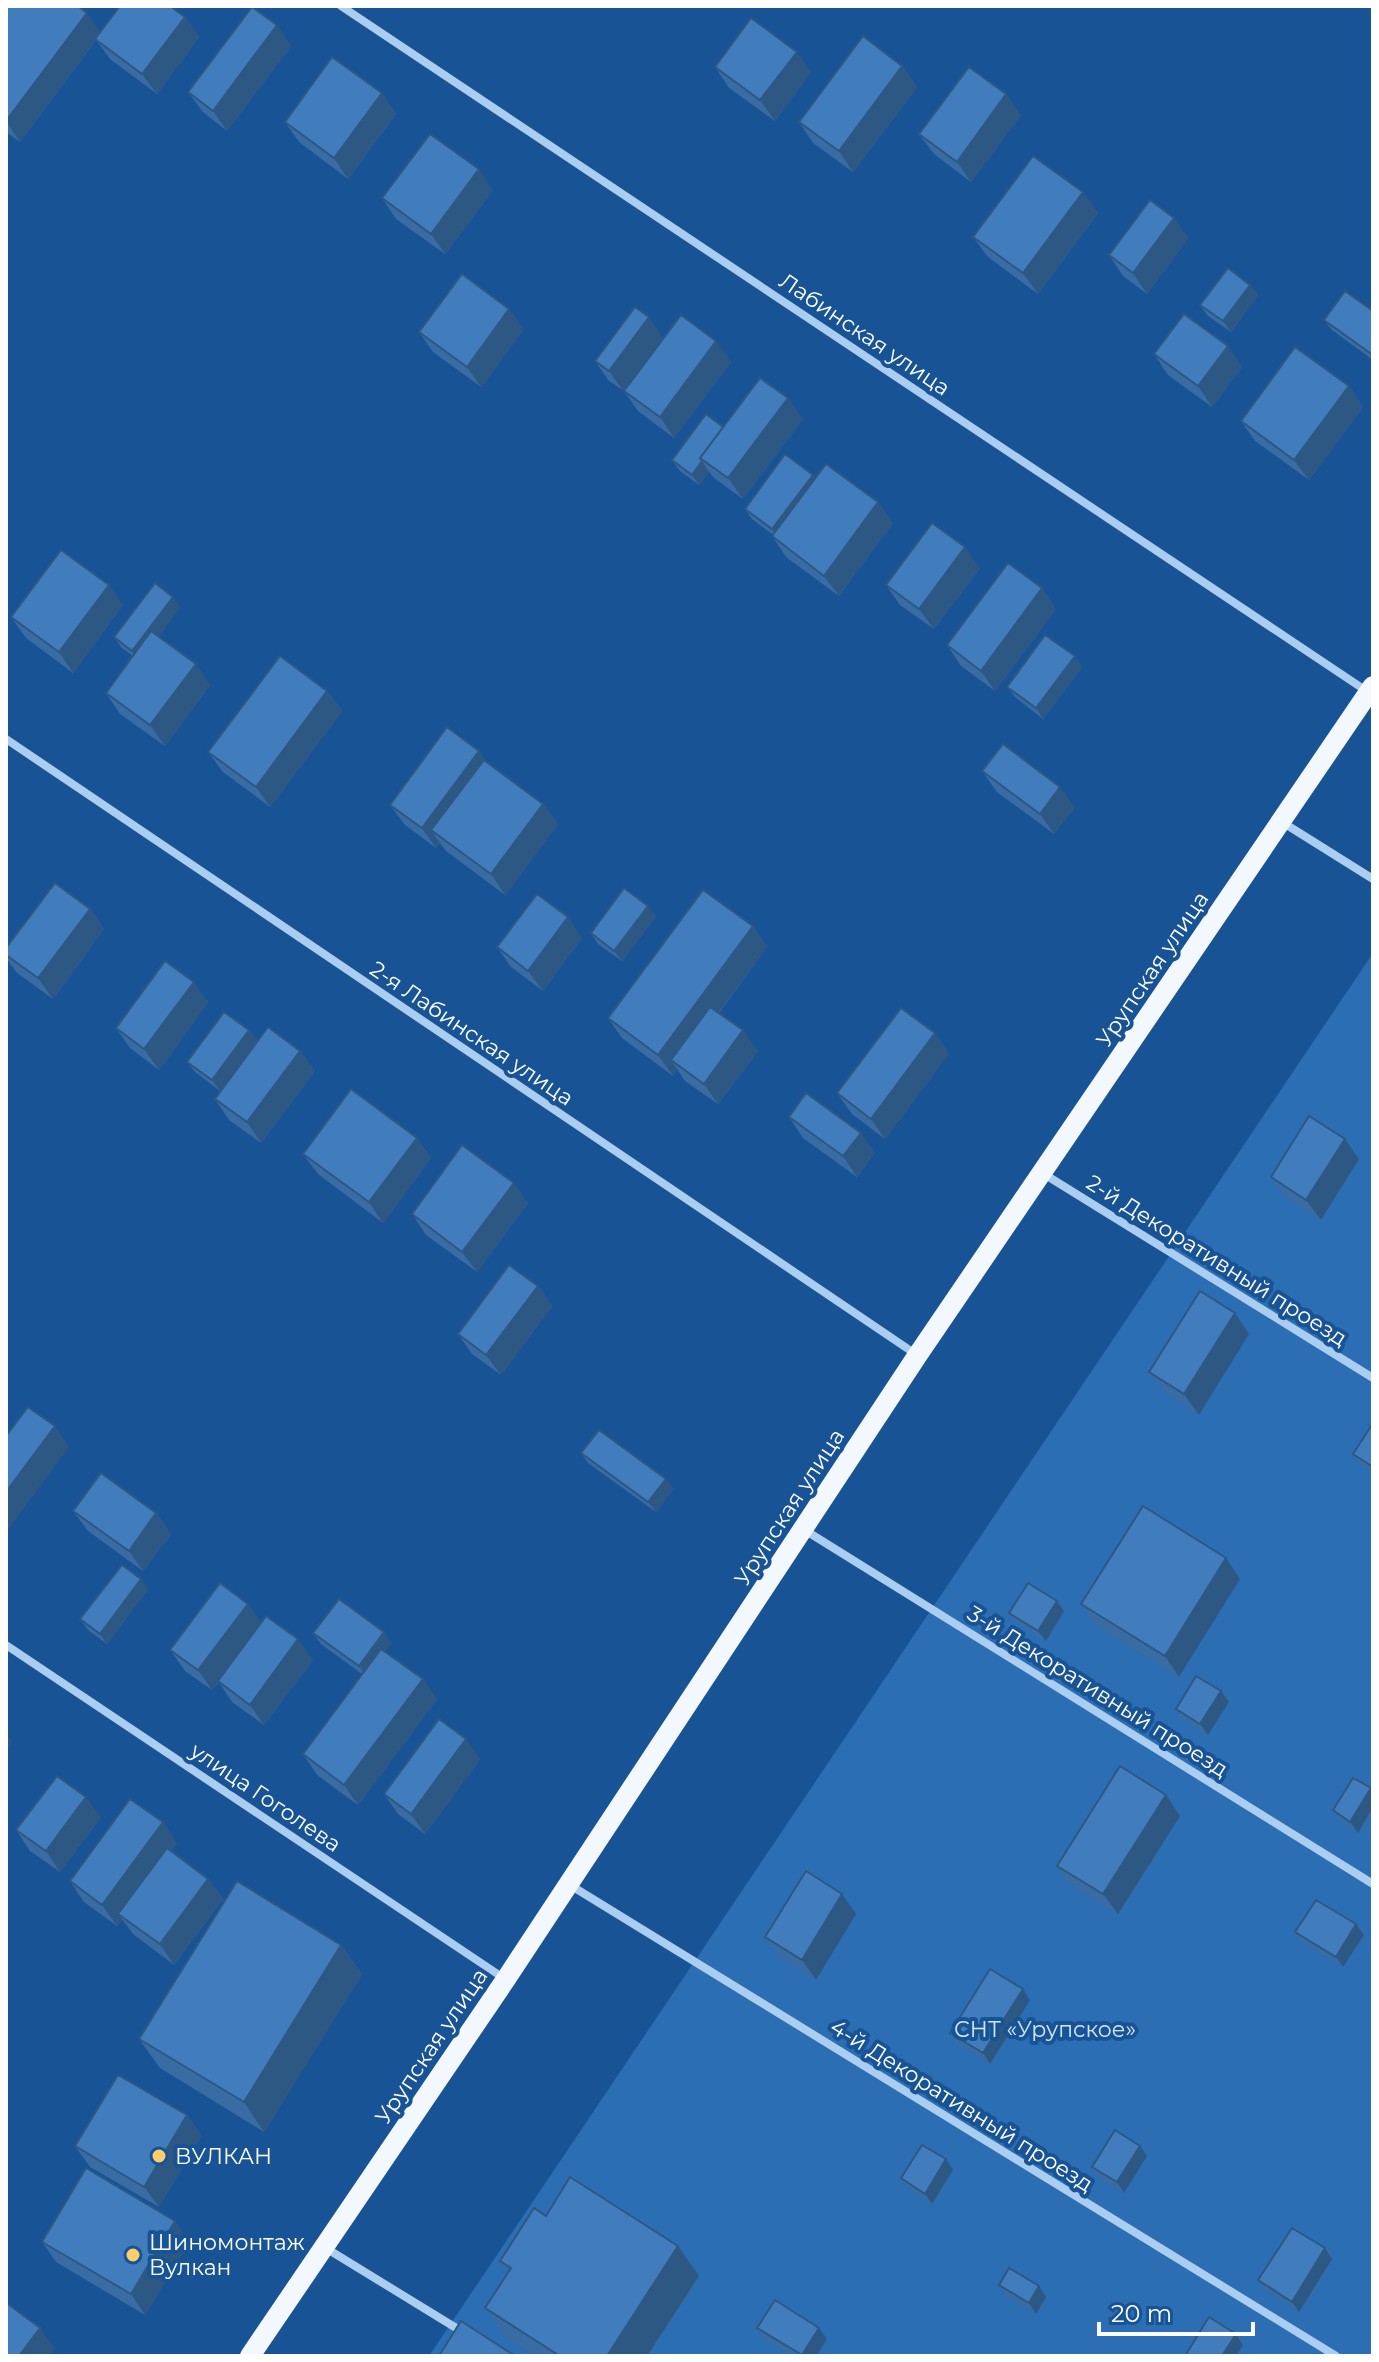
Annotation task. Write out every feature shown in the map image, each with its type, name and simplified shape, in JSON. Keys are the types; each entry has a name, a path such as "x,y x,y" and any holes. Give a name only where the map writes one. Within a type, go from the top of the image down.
{"main road":[{"name":"Урупская улица","path":"250,2356 569,1885 917,1356 1371,689"}],"street":[{"name":"Лабинская улица","path":"341,6 1371,689"},
{"name":"2-я Лабинская улица","path":"6,739 917,1356"},
{"path":"1281,822 1373,879"},
{"name":"2-й Декоративный проезд","path":"1043,1173 1373,1378"},
{"name":"3-й Декоративный проезд","path":"803,1529 1373,1884"},
{"name":"улица Гоголева","path":"6,1645 506,1979"},
{"name":"4-й Декоративный проезд","path":"569,1885 1336,2356"},
{"path":"323,2247 477,2340"}],"green space":[{"name":"СНТ «Урупское»","path":"1373,953 1373,2356 429,2356"}],"building":[{"path":"78,6 87,13 6,121 6,7"},
{"path":"120,6 170,6 185,17 142,74 95,39"},
{"path":"252,7 277,25 213,111 188,92"},
{"path":"751,18 797,52 760,100 715,67"},
{"path":"863,36 902,66 839,151 799,122"},
{"path":"332,57 382,93 334,158 285,122"},
{"path":"969,67 1006,94 957,162 919,134"},
{"path":"430,134 479,169 431,234 382,198"},
{"path":"1033,156 1083,192 1023,273 973,237"},
{"path":"1150,200 1174,218 1133,273 1109,255"},
{"path":"1228,268 1250,285 1223,321 1200,305"},
{"path":"462,274 509,309 467,367 419,332"},
{"path":"1345,291 1373,311 1373,355 1324,320"},
{"path":"635,307 649,317 609,371 595,361"},
{"path":"1184,314 1228,346 1198,386 1154,354"},
{"path":"681,315 716,341 660,417 624,391"},
{"path":"1295,347 1349,386 1294,460 1241,421"},
{"path":"760,378 788,398 728,478 700,458"},
{"path":"706,414 723,427 700,458 702,461 692,475 672,460"},
{"path":"785,454 813,475 772,529 745,509"},
{"path":"826,464 878,502 824,576 772,536"},
{"path":"932,523 965,547 919,609 886,585"},
{"path":"61,550 109,585 59,652 11,617"},
{"path":"1008,563 1042,588 981,671 947,645"},
{"path":"155,583 173,597 132,651 114,637"},
{"path":"151,631 196,664 150,725 106,693"},
{"path":"1045,635 1075,656 1036,708 1007,687"},
{"path":"280,656 327,691 256,787 208,752"},
{"path":"447,727 479,751 422,828 390,805"},
{"path":"1003,744 1060,787 1040,814 982,771"},
{"path":"484,760 543,804 491,874 431,830"},
{"path":"55,883 90,909 38,978 6,955 6,948"},
{"path":"624,888 648,906 614,951 591,933"},
{"path":"703,890 753,926 658,1055 608,1018"},
{"path":"537,894 568,917 528,971 497,947"},
{"path":"165,961 194,982 144,1049 116,1028"},
{"path":"710,1007 743,1030 704,1084 671,1060"},
{"path":"901,1008 935,1033 871,1119 837,1093"},
{"path":"224,1012 249,1030 212,1080 187,1062"},
{"path":"268,1027 300,1051 247,1122 215,1099"},
{"path":"351,1089 417,1138 369,1202 303,1154"},
{"path":"806,1093 861,1133 843,1156 789,1117"},
{"path":"1309,1116 1345,1139 1306,1200 1271,1177"},
{"path":"462,1145 514,1183 462,1252 412,1214"},
{"path":"509,1265 538,1286 486,1355 458,1334"},
{"path":"1200,1291 1235,1313 1184,1394 1149,1372"},
{"path":"28,1407 55,1426 6,1492 6,1436"},
{"path":"1373,1423 1373,1467 1353,1454"},
{"path":"599,1430 666,1479 648,1502 581,1453"},
{"path":"101,1473 156,1513 129,1551 73,1511"},
{"path":"1143,1506 1226,1558 1165,1656 1081,1604"},
{"path":"122,1565 141,1579 100,1634 80,1619"},
{"path":"220,1583 248,1604 198,1670 170,1650"},
{"path":"1028,1583 1057,1601 1038,1631 1009,1613"},
{"path":"339,1599 384,1632 359,1666 313,1633"},
{"path":"266,1616 298,1639 250,1705 218,1681"},
{"path":"381,1649 423,1679 344,1785 303,1754"},
{"path":"1196,1676 1221,1691 1200,1724 1176,1709"},
{"path":"439,1719 466,1739 411,1814 384,1794"},
{"path":"1120,1766 1166,1795 1103,1894 1057,1866"},
{"path":"57,1776 86,1797 46,1851 16,1830"},
{"path":"1353,1778 1371,1788 1350,1822 1333,1810"},
{"path":"130,1799 163,1822 102,1905 70,1881"},
{"path":"167,1848 208,1879 160,1944 118,1914"},
{"path":"806,1871 842,1894 802,1960 765,1937"},
{"path":"237,1881 341,1945 244,2102 139,2039"},
{"path":"1316,1900 1356,1924 1336,1957 1295,1932"},
{"path":"990,1969 1023,1989 983,2053 950,2033"},
{"path":"118,2075 187,2115 144,2187 75,2146"},
{"path":"1115,2130 1140,2146 1117,2182 1092,2167"},
{"path":"922,2145 946,2159 925,2194 901,2178"},
{"path":"86,2168 175,2221 131,2294 42,2242"},
{"path":"570,2177 678,2246 607,2356 560,2356 485,2308 511,2268 500,2261 534,2208 546,2216"},
{"path":"1292,2228 1325,2248 1292,2302 1258,2280"},
{"path":"1009,2268 1039,2286 1029,2303 999,2285"},
{"path":"775,2300 819,2328 802,2355 757,2328"},
{"path":"8,2304 40,2328 19,2356 6,2356"},
{"path":"1209,2317 1236,2334 1222,2356 1185,2356"},
{"path":"461,2321 515,2356 439,2356"}],"place":[{"name":"ВУЛКАН","path":"159,2156"},
{"name":"Шиномонтаж Вулкан","path":"133,2255"}]}
